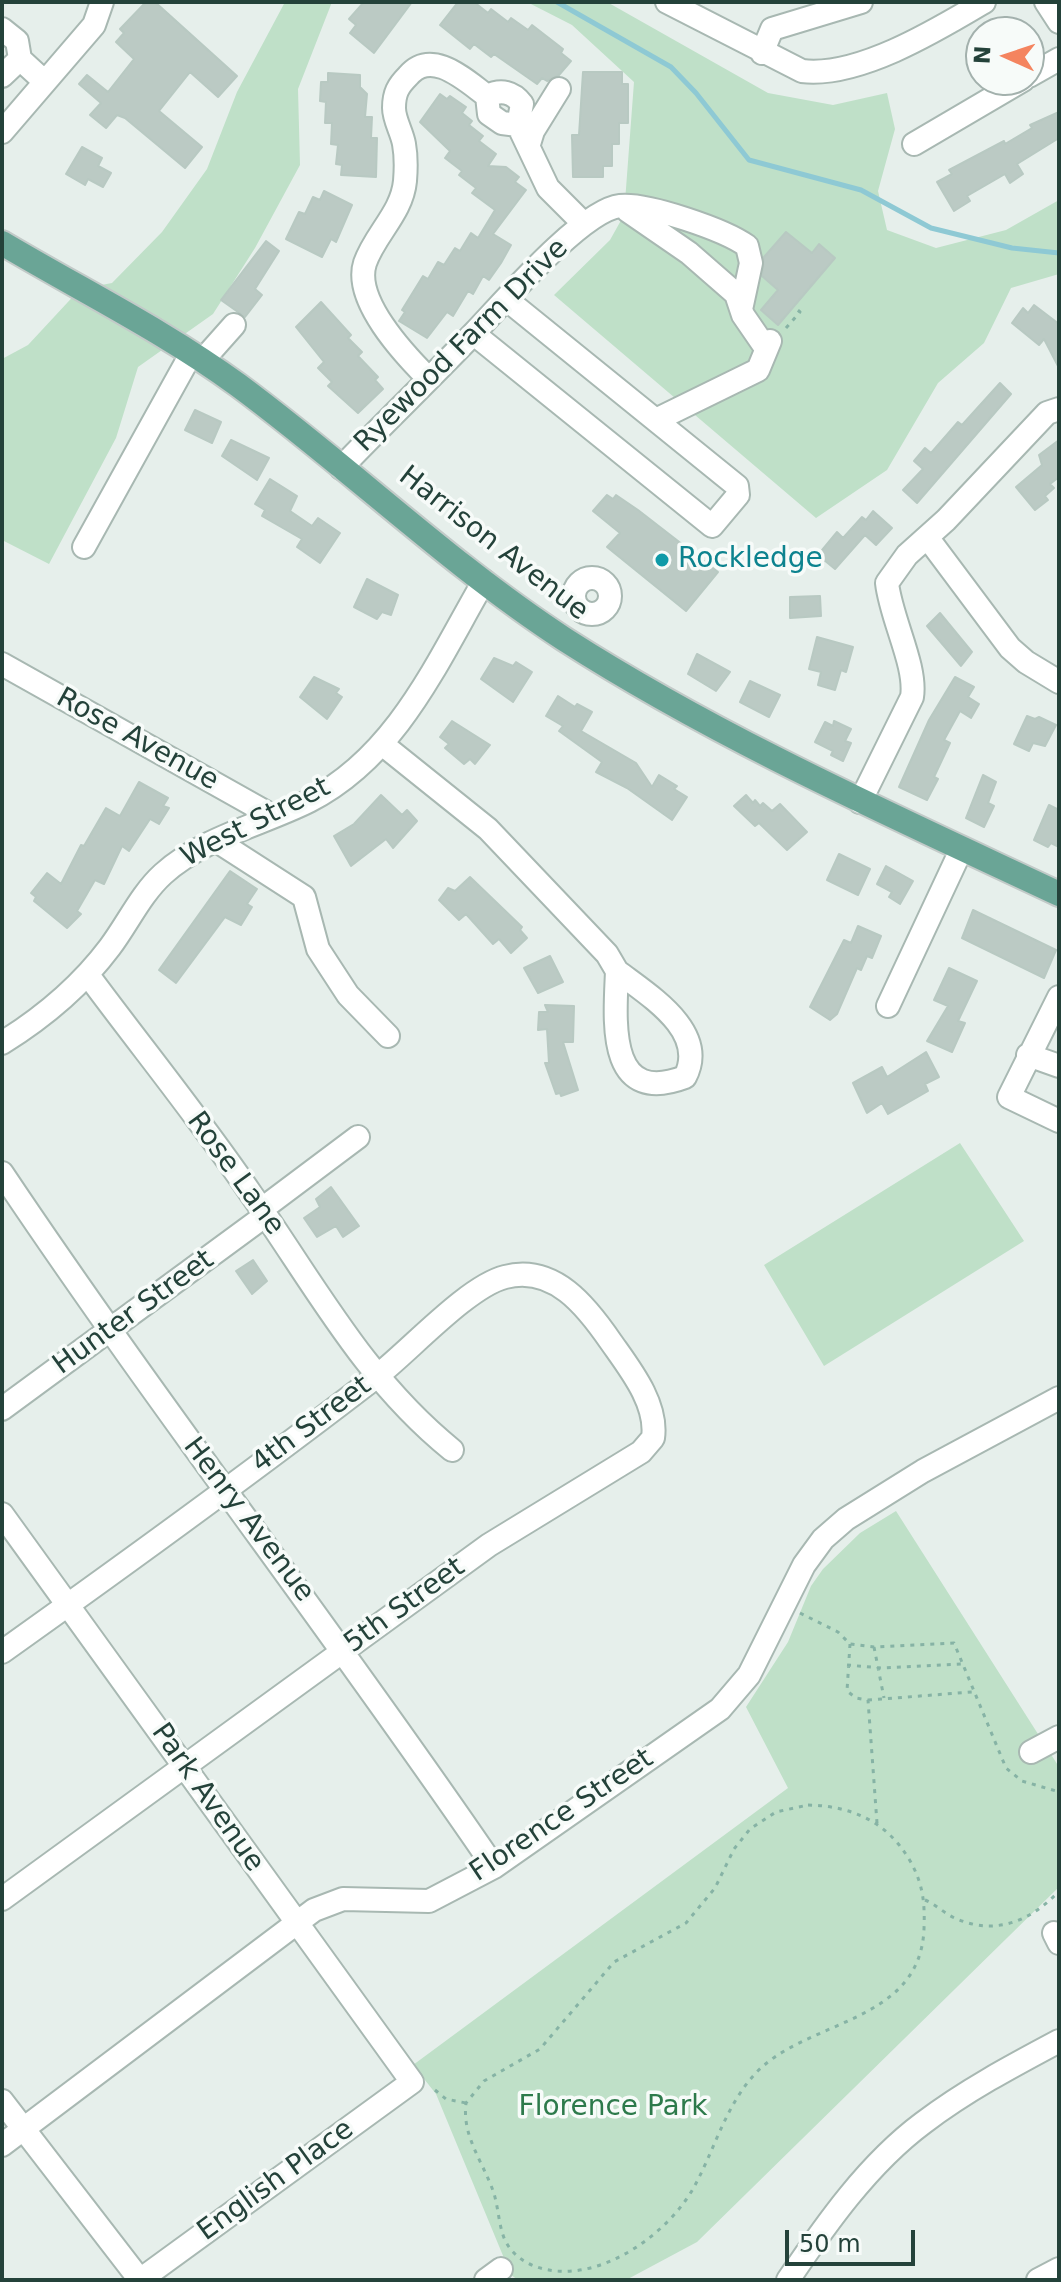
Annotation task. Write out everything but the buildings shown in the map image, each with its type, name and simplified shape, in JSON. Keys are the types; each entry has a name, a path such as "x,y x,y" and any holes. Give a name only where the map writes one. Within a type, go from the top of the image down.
{"main road":[{"name":"Harrison Avenue","path":"2,243 196,358 372,489 484,581 561,636 760,751 860,802 1059,894"}],"street":[{"path":"2,132 94,25 102,2"},
{"path":"667,2 762,53 802,71 820,74 911,43 984,2"},
{"path":"762,53 772,29 861,2"},
{"path":"1046,2 1059,22"},
{"path":"2,29 17,41 20,59 45,82"},
{"path":"2,76 20,59"},
{"path":"428,378 399,349 365,289 364,265 393,216 405,184 405,145 394,111 396,89 413,70 435,65 450,69 487,96 489,114 524,135 548,188 584,224"},
{"path":"524,135 533,131 559,89"},
{"path":"914,144 996,96"},
{"path":"621,206 689,253 736,294 742,305"},
{"path":"621,206 686,219 728,233 747,246 751,263 742,305 743,315 774,339 758,370 658,419"},
{"name":"Ryewood Farm Drive","path":"341,468 584,224 621,206"},
{"path":"474,334 720,533 738,495 737,486 506,299"},
{"path":"84,547 196,358 234,325"},
{"path":"860,802 912,697 915,679 904,655 887,583 907,555 1051,413"},
{"path":"927,537 1010,648 1059,682"},
{"name":"West Street","path":"2,1043 56,1006 88,975 160,876 179,861 271,815 309,801 354,771 404,719 484,581"},
{"path":"561,636 580,610"},
{"name":"Rose Avenue","path":"2,664 271,815"},
{"path":"382,744 488,829 607,954 617,971 659,1003 678,1024 692,1050 691,1067 685,1077 671,1083 645,1082 622,1063 615,1020 617,971"},
{"path":"217,841 308,901 318,949 348,995 388,1036"},
{"path":"888,1006 962,848"},
{"name":"Rose Lane","path":"88,975 264,1212 376,1378 419,1423 452,1450"},
{"path":"1059,997 1009,1097 1059,1121"},
{"path":"1028,1055 1059,1066"},
{"name":"Hunter Street","path":"2,1409 110,1333 358,1137"},
{"name":"Henry Avenue","path":"2,1173 110,1333 344,1651 494,1867"},
{"name":"4th Street","path":"2,1652 376,1378 483,1288 505,1277 537,1276 549,1279"},
{"name":"5th Street","path":"2,1899 489,1545 641,1452 653,1438 654,1415 630,1370 595,1320 572,1294 549,1279"},
{"name":"Florence Street","path":"2,2145 231,1975 295,1922 343,1899 429,1901 494,1867 720,1709 749,1675 804,1565 823,1539 846,1519 923,1471 1059,1398"},
{"name":"Park Avenue","path":"2,1514 412,2082"},
{"path":"1031,1752 1059,1737"},
{"path":"788,2280 839,2209 885,2157 922,2124 1005,2070 1059,2041"},
{"name":"English Place","path":"140,2280 412,2082"},
{"path":"2,2101 140,2280"},
{"path":"1038,2280 1059,2269"}],"path":[{"path":"774,339 800,312 794,307"},
{"path":"799,1613 838,1632 850,1644 874,1647 954,1643 1006,1768 1022,1781 1056,1791 1059,1796"},
{"path":"850,1644 847,1691 856,1698 868,1700 972,1692"},
{"path":"874,1647 881,1668 884,1698"},
{"path":"847,1665 881,1668 961,1664"},
{"path":"868,1700 877,1823"},
{"path":"808,1805 853,1811 877,1823 898,1842 919,1876 925,1900 923,1937 914,1966 895,1993 870,2012 799,2043 768,2061 751,2079 721,2127 691,2192 663,2223 625,2253 595,2269 564,2273 531,2267 511,2250 499,2222 493,2190 468,2136 466,2103 484,2081 540,2049 614,1962 686,1923 715,1888 734,1849 750,1829 776,1812 808,1805"},
{"path":"925,1900 957,1919 989,1927 1019,1922 1040,1911 1059,1891"},
{"path":"435,2090 446,2099 466,2103"}],"green space":[{"path":"285,2 332,2 298,89 300,165 255,248 213,314 138,367 116,438 49,564 2,540 2,359 28,345 80,289 112,283 162,232 207,169 237,92"},
{"path":"527,2 607,2 768,93 833,105 887,93 895,129 878,191 887,230 936,248 1006,230 1059,200 1059,274 1011,288 984,343 938,383 887,470 816,518 554,295 610,240 624,215 634,82 572,25"},
{"path":"960,1143 1024,1241 824,1366 764,1265"},
{"name":"Florence Park","path":"896,1511 1059,1767 1059,1887 697,2242 626,2280 518,2280 511,2275 436,2094 413,2065 788,1788 746,1707 788,1642 811,1586 823,1569 860,1533"}],"waterway":[{"path":"557,2 671,67 696,93 749,160 861,190 931,228 1012,248 1059,253"}],"place":[{"name":"Rockledge","path":"662,560"}]}
